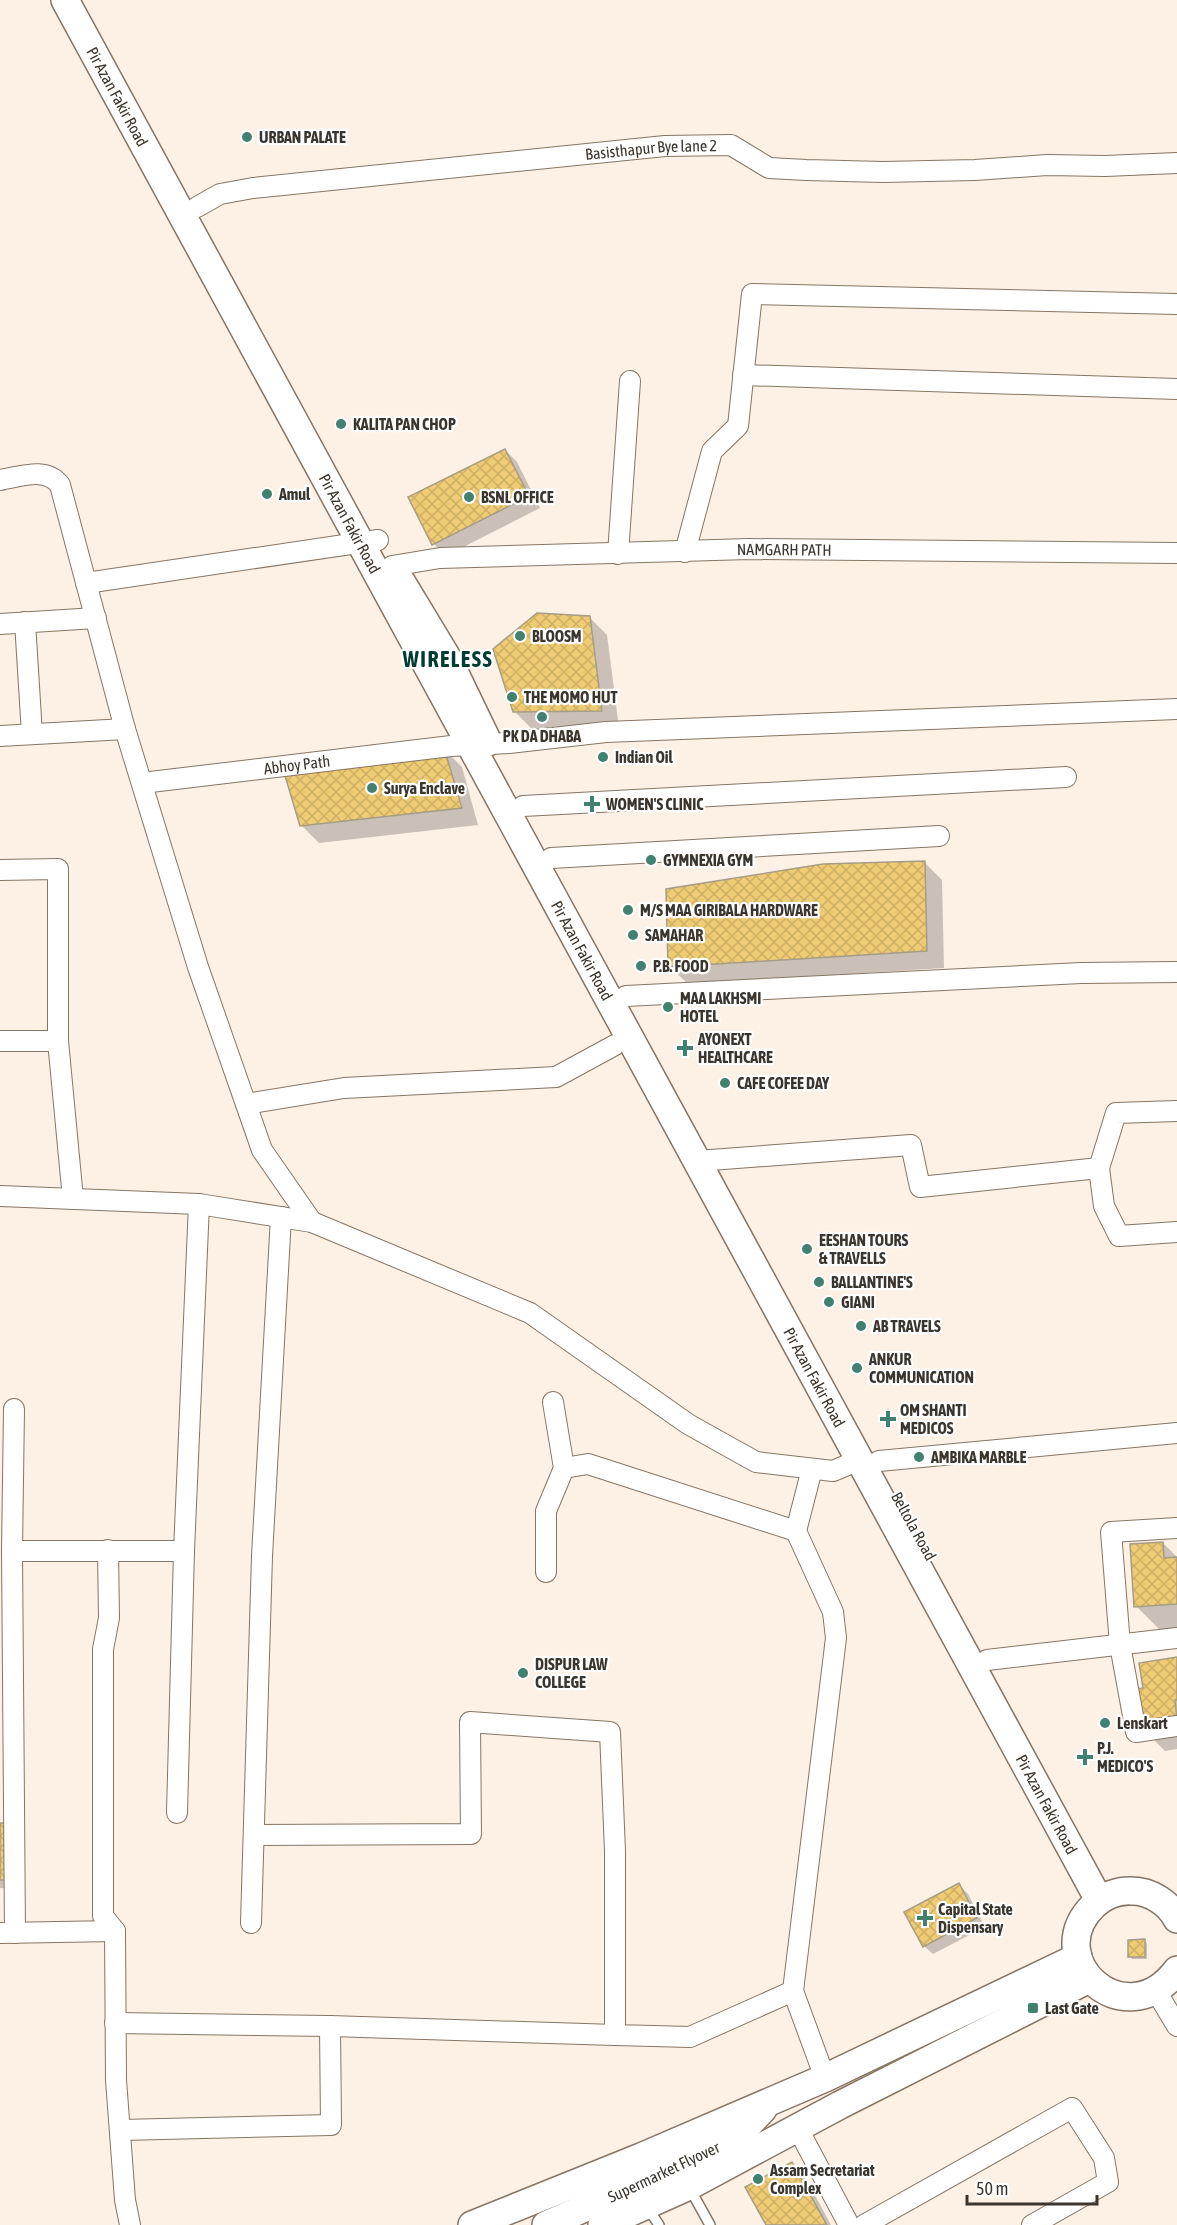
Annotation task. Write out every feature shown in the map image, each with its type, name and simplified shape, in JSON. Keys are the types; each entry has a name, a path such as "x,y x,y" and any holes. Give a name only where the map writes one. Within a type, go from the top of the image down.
{"main road":[{"name":"Pir Azan Fakir Road","path":"65,0 369,542 392,566 448,659 470,745 523,806 626,996 705,1159"},
{"name":"Pir Azan Fakir Road","path":"84,0 197,207 470,745 705,1159 1106,1897"},
{"name":"Beltola Road","path":"869,1460 987,1660 1106,1897"},
{"path":"1174,1908 1151,1895 1132,1891 1106,1897 1087,1911 1076,1941 1084,1968 1104,1991 1121,1997 1139,1997 1156,1990 1177,1970"},
{"path":"472,2225 641,2157 1084,1968"},
{"path":"602,2225 652,2215 688,2186 1084,1968"},
{"name":"Supermarket Flyover","path":"546,2225 737,2137 770,2101"}],"street":[{"name":"Basisthapur Bye lane 2","path":"197,207 220,194 253,188 665,146 731,146 769,168 806,170 975,171 1047,165 1177,164"},
{"path":"685,552 712,451 738,426 752,294 1177,304"},
{"path":"743,375 1177,389"},
{"path":"618,554 630,381"},
{"path":"0,480 43,473 55,479 60,485 125,729 198,967 262,1150 312,1222"},
{"path":"86,583 369,542"},
{"name":"NAMGARH PATH","path":"392,566 440,558 749,549 1177,553"},
{"path":"0,624 96,618"},
{"path":"25,622 32,734"},
{"name":"Abhoy Path","path":"142,783 470,745 617,732 1177,709"},
{"path":"0,736 125,729"},
{"path":"523,806 1066,777"},
{"path":"551,858 939,836"},
{"path":"0,870 58,869 58,1041 73,1199"},
{"path":"626,996 1081,973 1177,972"},
{"path":"0,1041 58,1041"},
{"path":"246,1104 344,1089 556,1077 615,1046"},
{"path":"1177,1112 1116,1113 1099,1168 1104,1206 1119,1236 1177,1232"},
{"path":"705,1159 910,1145 920,1187 1099,1168"},
{"path":"0,1196 199,1203 312,1222 530,1313 688,1424 756,1462 833,1471 869,1460 1177,1433"},
{"path":"177,1813 184,1551 199,1203"},
{"path":"251,1923 262,1556 281,1217"},
{"path":"546,1572 546,1511 564,1468 553,1402"},
{"path":"14,1408 7,1933 115,1931"},
{"path":"564,1468 588,1464 796,1531"},
{"path":"812,1469 796,1531 833,1612 836,1638 793,1991 825,2078"},
{"path":"1177,1528 1111,1532 1120,1644 1136,1732 1177,1726"},
{"path":"108,1550 109,1618 103,1649 103,1916 115,1931 116,2080 129,2225"},
{"path":"12,1551 184,1551"},
{"path":"987,1660 1177,1638"},
{"path":"254,1835 471,1834 470,1722 610,1732 615,1851 615,2035"},
{"path":"1156,1990 1177,2026"},
{"path":"115,2023 330,2026 690,2037 793,1991"},
{"path":"121,2130 331,2125 330,2026"},
{"path":"864,2225 1072,2108 1104,2158 1108,2182 1032,2225"},
{"path":"797,2127 849,2225"}],"lane":[{"path":"688,2186 710,2225"}],"building":[{"name":"BSNL OFFICE","path":"505,449 529,496 432,545 408,497"},
{"path":"537,613 590,616 602,711 513,712 493,649"},
{"name":"Surya Enclave","path":"444,748 462,808 300,826 283,769"},
{"path":"925,861 927,951 668,967 666,889 823,864"},
{"path":"1163,1542 1164,1558 1177,1557 1177,1604 1134,1607 1130,1544"},
{"path":"1177,1657 1177,1700 1175,1700 1177,1720 1138,1726 1132,1690 1143,1688 1139,1663"},
{"path":"0,1823 7,1823 6,1880 0,1880"},
{"path":"959,1883 977,1918 923,1947 904,1912"},
{"path":"1145,1939 1145,1957 1128,1957 1128,1940"},
{"path":"792,2162 827,2225 766,2225 745,2187"}],"place":[{"name":"URBAN PALATE","path":"247,137"},
{"name":"KALITA PAN CHOP","path":"341,424"},
{"name":"Amul","path":"267,494"},
{"name":"BSNL OFFICE","path":"469,497"},
{"name":"BLOOSM","path":"520,636"},
{"name":"THE MOMO HUT","path":"512,697"},
{"name":"PK DA DHABA","path":"542,717"},
{"name":"Indian Oil","path":"603,757"},
{"name":"Surya Enclave","path":"372,788"},
{"name":"WOMEN'S CLINIC","path":"592,804"},
{"name":"GYMNEXIA GYM","path":"651,860"},
{"name":"M/S MAA GIRIBALA HARDWARE","path":"628,910"},
{"name":"SAMAHAR","path":"633,935"},
{"name":"P.B. FOOD","path":"641,966"},
{"name":"MAA LAKHSMI HOTEL","path":"668,1007"},
{"name":"AYONEXT HEALTHCARE","path":"685,1048"},
{"name":"CAFE COFEE DAY","path":"725,1083"},
{"name":"EESHAN TOURS & TRAVELLS","path":"807,1249"},
{"name":"BALLANTINE'S","path":"819,1282"},
{"name":"GIANI","path":"829,1302"},
{"name":"AB TRAVELS","path":"861,1326"},
{"name":"ANKUR COMMUNICATION","path":"857,1368"},
{"name":"OM SHANTI MEDICOS","path":"888,1419"},
{"name":"AMBIKA MARBLE","path":"919,1457"},
{"name":"DISPUR LAW COLLEGE","path":"523,1673"},
{"name":"Lenskart","path":"1105,1723"},
{"name":"P.J. MEDICO'S","path":"1085,1757"},
{"name":"Capital State Dispensary","path":"925,1918"},
{"name":"Last Gate","path":"1033,2008"},
{"name":"Assam Secretariat Complex","path":"758,2179"}],"district":[{"name":"WIRELESS","path":"448,659"}]}
